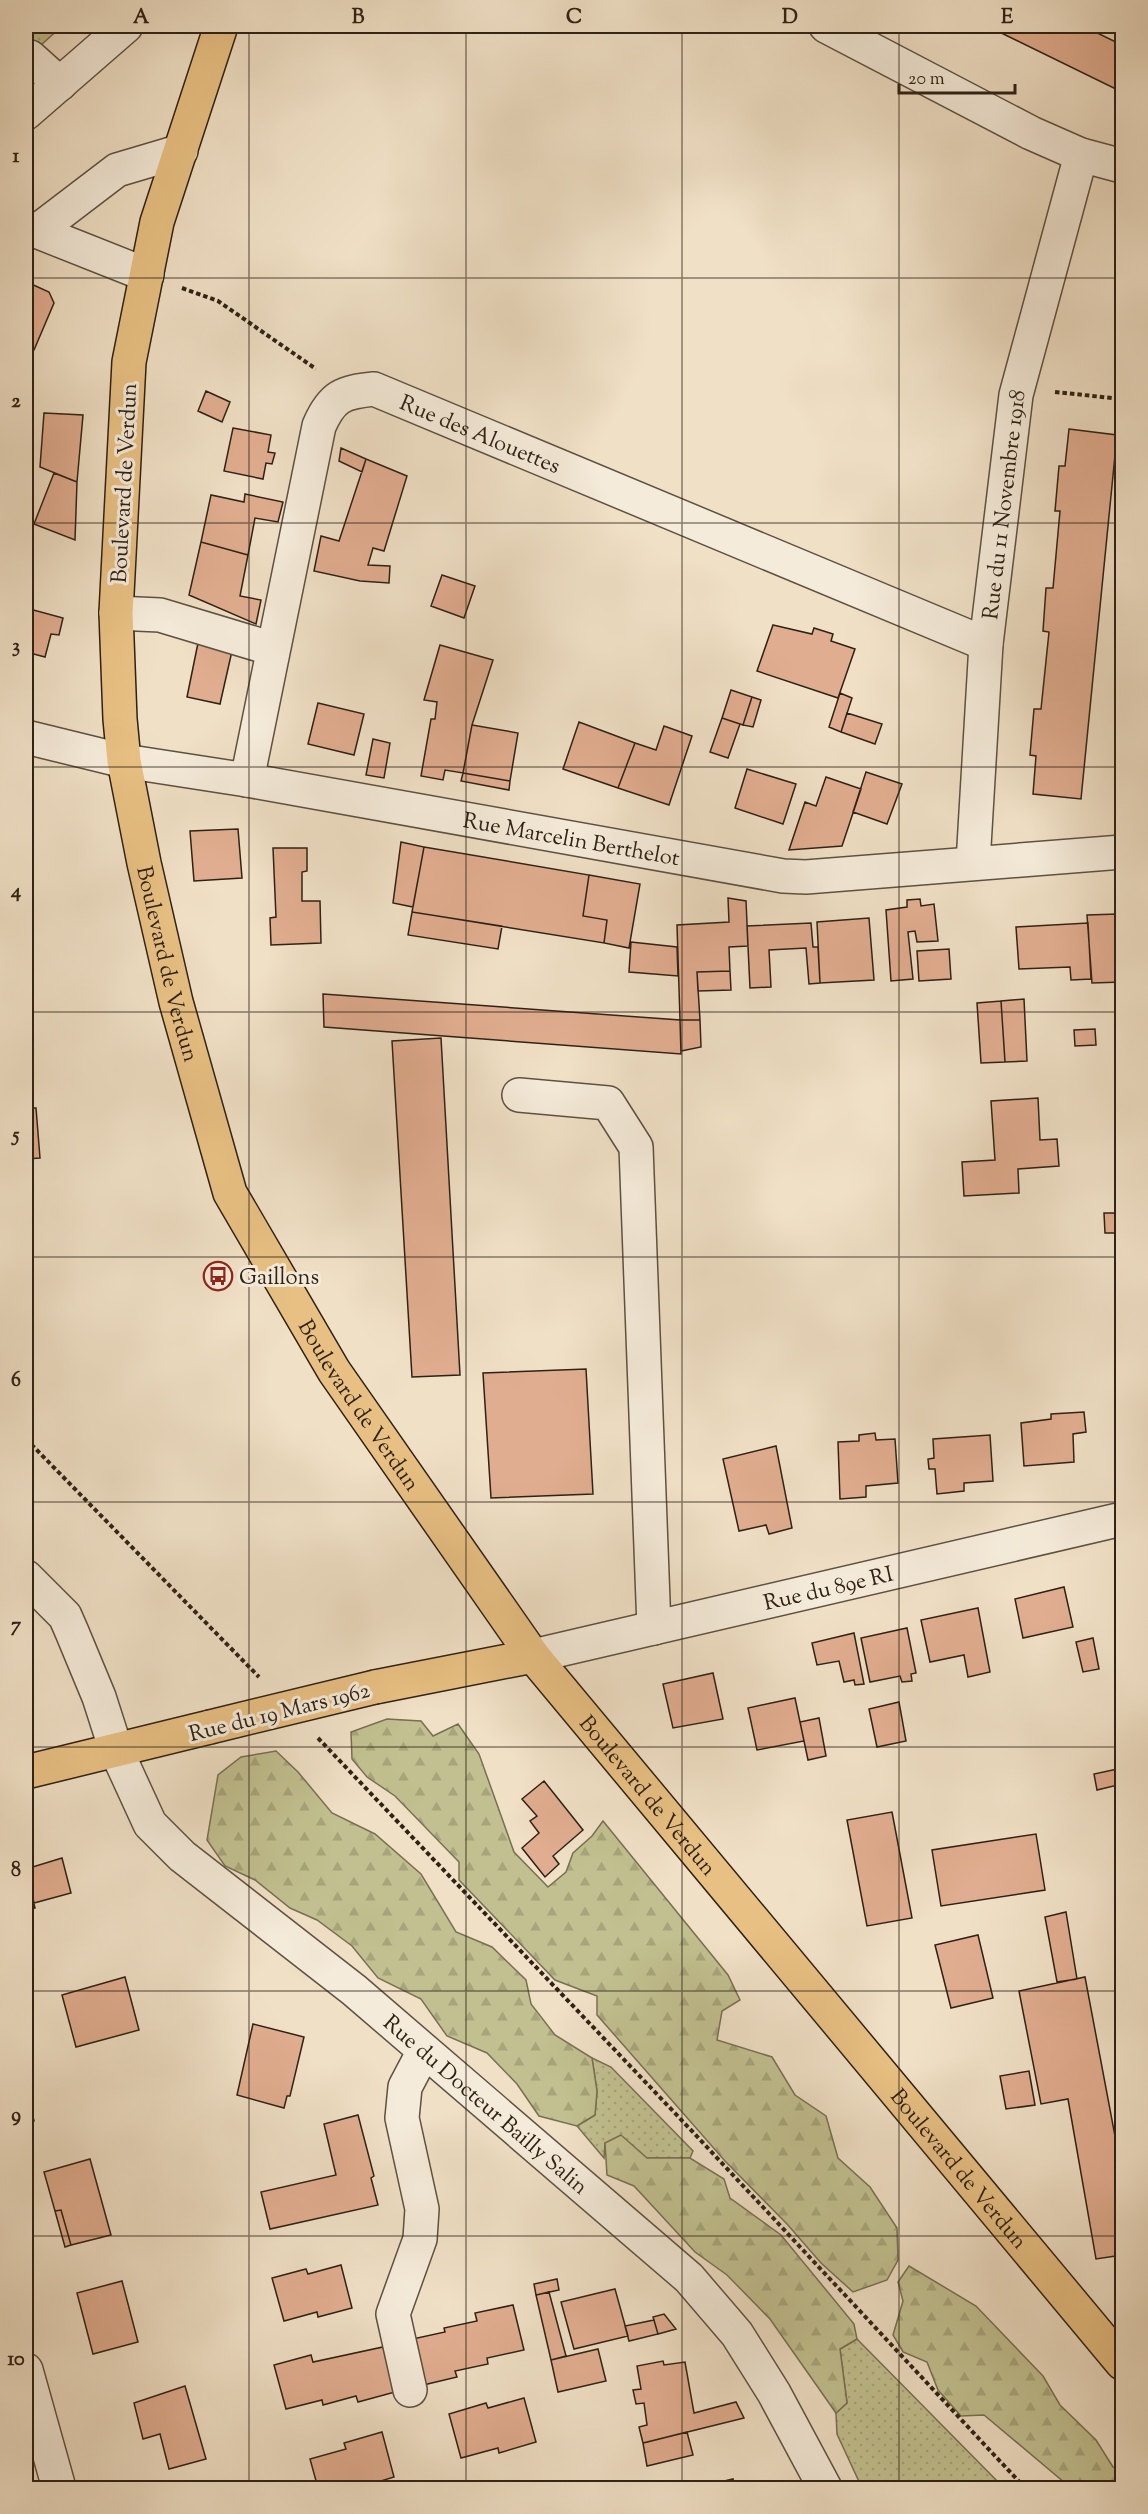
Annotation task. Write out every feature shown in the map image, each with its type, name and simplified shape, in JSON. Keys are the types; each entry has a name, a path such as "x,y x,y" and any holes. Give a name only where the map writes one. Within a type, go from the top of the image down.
{"main road":[{"name":"Boulevard de Verdun","path":"221,26 158,222 129,362 116,613 124,761 144,863 176,1002 230,1193 334,1371 533,1656 1122,2363"},
{"name":"Rue du 19 Mars 1962","path":"26,1772 375,1687 533,1656"}],"street":[{"path":"26,113 126,26"},
{"path":"826,26 1031,133 1081,155 1122,166"},
{"path":"26,57 30,57 60,84"},
{"path":"31,229 117,170 181,151"},
{"name":"Rue du 11 Novembre 1918","path":"973,863 986,644 1018,388 1081,155"},
{"path":"31,229 147,275"},
{"name":"Rue des Alouettes","path":"349,391 374,389 986,644"},
{"path":"247,780 318,426 326,409 349,391"},
{"path":"116,613 160,615 273,649"},
{"name":"Rue Marcelin Berthelot","path":"26,737 124,761 247,780 783,876 806,877 1122,852"},
{"path":"519,1095 608,1104 636,1147 654,1628"},
{"name":"Rue du 89e RI","path":"533,1656 1122,1519"},
{"name":"Rue du Docteur Bailly Salin","path":"26,1576 65,1616 99,1697 116,1750 150,1824 182,1856 345,1983 689,2278 737,2334 774,2393 825,2488"},
{"path":"410,2390 393,2314 420,2239 422,2208 402,2118 405,2087 424,2051"},
{"path":"26,2370 59,2488"}],"path":[{"path":"147,275 218,301 349,391"},
{"path":"1018,388 1122,399"},
{"path":"26,1439 264,1682"},
{"path":"313,1734 684,2122 1025,2488"}],"green space":[{"path":"26,26 62,26 40,46 26,45"},
{"path":"387,1719 421,1721 433,1736 458,1724 479,1754 514,1852 548,1887 566,1872 573,1853 592,1836 603,1821 728,1975 740,2000 722,2011 717,2040 772,2057 795,2095 826,2116 838,2158 870,2187 897,2228 898,2260 887,2280 853,2292 821,2263 787,2224 725,2161 597,2015 597,1996 555,1980 459,1880 459,1862 395,1796 367,1777 352,1759 351,1732"},
{"path":"276,1751 298,1772 332,1813 375,1834 421,1874 456,1932 492,1947 526,1980 531,2004 555,2035 592,2058 597,2091 595,2115 577,2126 539,2116 517,2084 487,2053 447,2036 421,1999 378,1978 352,1946 317,1920 290,1908 255,1880 225,1866 207,1840 218,1775 241,1757"},
{"path":"592,2058 611,2067 693,2151 690,2158 647,2158 605,2143 604,2158 577,2126 595,2115 597,2091"},
{"path":"621,2135 647,2158 690,2158 724,2179 730,2198 781,2235 854,2324 857,2339 840,2349 847,2403 836,2413 770,2319 727,2275 695,2252 634,2186 607,2175 605,2143"},
{"path":"909,2266 976,2306 1043,2376 1060,2405 1096,2440 1113,2467 1122,2469 1122,2488 1071,2488 984,2415 961,2416 938,2390 927,2362 903,2352 893,2335 903,2301 898,2282"},
{"path":"857,2339 1004,2488 862,2488 837,2434 836,2413 847,2403 840,2349"}],"building":[{"path":"987,26 1083,26 1122,45 1122,92"},
{"path":"29,283 49,292 54,303 34,350 26,354 26,285"},
{"path":"206,391 230,402 222,422 198,411"},
{"path":"44,413 83,415 77,482 40,467"},
{"path":"233,428 271,435 268,452 275,453 272,464 266,463 263,479 224,471"},
{"path":"1069,429 1117,435 1081,799 1033,794 1036,756 1030,755 1034,709 1041,709 1049,632 1043,631 1046,588 1053,588 1060,511 1055,511 1059,466 1065,466"},
{"path":"341,448 366,459 362,472 339,461"},
{"path":"366,459 407,476 384,551 373,548 368,565 390,566 389,583 360,581 314,571 321,536 339,541"},
{"path":"54,473 77,482 75,540 34,524"},
{"path":"245,494 283,502 278,522 255,518 248,555 201,542 211,495 244,502"},
{"path":"201,542 248,555 240,596 261,600 256,624 189,595"},
{"path":"442,575 475,586 464,618 431,606"},
{"path":"26,608 63,618 59,635 51,634 45,657 26,652"},
{"path":"773,625 812,634 814,628 833,634 831,641 855,649 838,698 757,671"},
{"path":"198,643 232,651 220,704 187,697"},
{"path":"440,645 493,660 472,725 463,773 445,770 443,780 421,776 431,719 435,719 437,702 424,700"},
{"path":"731,690 752,697 743,725 722,718"},
{"path":"840,693 852,698 841,732 829,727"},
{"path":"752,697 761,700 753,727 743,725"},
{"path":"318,703 364,714 354,755 308,744"},
{"path":"847,713 882,724 875,744 841,732"},
{"path":"722,718 740,724 728,758 710,752"},
{"path":"579,722 635,743 618,788 563,769"},
{"path":"472,725 518,733 510,781 463,773"},
{"path":"664,726 692,736 669,805 618,788 635,743 656,750"},
{"path":"373,739 390,743 384,778 366,775"},
{"path":"747,769 796,784 783,824 735,808"},
{"path":"866,772 902,784 887,824 853,812"},
{"path":"463,773 510,781 509,790 461,781"},
{"path":"826,777 861,789 842,846 789,850 805,802 816,806"},
{"path":"238,829 242,878 194,881 190,831"},
{"path":"401,842 424,847 413,907 393,903"},
{"path":"424,847 589,875 583,916 607,920 604,943 412,912"},
{"path":"273,848 307,848 307,871 302,872 302,901 320,901 321,943 271,945 270,918 276,917"},
{"path":"589,875 640,884 629,948 604,943 607,920 583,916"},
{"path":"728,898 746,901 748,946 729,947 730,971 697,972 700,1020 680,1020 677,925 729,922"},
{"path":"920,899 921,906 934,904 938,941 917,942 915,931 908,932 913,979 891,981 886,910 907,907 907,900"},
{"path":"412,912 502,926 498,949 408,935"},
{"path":"1118,914 1122,982 1092,983 1087,915"},
{"path":"869,918 874,980 820,983 817,922"},
{"path":"811,923 813,947 818,947 820,983 809,984 806,948 769,950 771,987 750,988 747,926"},
{"path":"1088,923 1091,979 1071,980 1070,967 1019,969 1016,927"},
{"path":"1119,924 1122,924 1122,969"},
{"path":"631,942 677,947 678,976 629,972"},
{"path":"949,949 951,979 919,981 917,951"},
{"path":"730,971 731,990 698,991 697,972"},
{"path":"323,994 680,1020 681,1054 324,1027"},
{"path":"1024,999 1027,1061 1005,1062 1001,1001"},
{"path":"1001,1001 1005,1062 981,1063 977,1003"},
{"path":"680,1020 700,1020 701,1047 681,1051"},
{"path":"1095,1029 1096,1045 1075,1046 1074,1030"},
{"path":"441,1038 460,1375 412,1377 392,1041"},
{"path":"1038,1098 1040,1140 1057,1139 1059,1166 1018,1169 1019,1193 964,1196 962,1162 995,1160 991,1101"},
{"path":"26,1108 36,1108 40,1158 26,1159"},
{"path":"1104,1213 1122,1213 1122,1233 1105,1233"},
{"path":"586,1369 593,1494 491,1498 483,1373"},
{"path":"1084,1412 1086,1432 1073,1434 1074,1462 1024,1466 1021,1423 1051,1419 1051,1414"},
{"path":"875,1433 876,1440 895,1439 898,1483 866,1486 866,1497 840,1499 838,1442 859,1441 859,1435"},
{"path":"990,1435 993,1481 964,1483 964,1491 937,1494 935,1469 929,1469 928,1459 934,1458 933,1439"},
{"path":"776,1446 792,1528 769,1534 766,1525 739,1531 723,1459"},
{"path":"1064,1587 1073,1627 1023,1638 1015,1599"},
{"path":"978,1608 990,1672 968,1677 964,1655 930,1662 921,1620"},
{"path":"907,1628 916,1673 911,1674 912,1681 902,1682 900,1676 870,1682 861,1638"},
{"path":"854,1633 864,1684 855,1685 854,1680 844,1682 839,1661 817,1665 812,1643"},
{"path":"1093,1638 1099,1669 1083,1672 1076,1642"},
{"path":"713,1673 723,1719 673,1728 663,1684"},
{"path":"795,1698 804,1741 757,1750 748,1708"},
{"path":"899,1702 906,1741 877,1747 869,1709"},
{"path":"819,1718 826,1756 808,1760 800,1722"},
{"path":"1122,1768 1122,1784 1097,1790 1094,1774"},
{"path":"544,1781 583,1830 553,1856 559,1864 545,1877 522,1848 539,1833 530,1821 537,1816 522,1799"},
{"path":"892,1812 912,1918 867,1926 847,1820"},
{"path":"1036,1834 1045,1890 941,1906 932,1850"},
{"path":"62,1858 71,1893 34,1903 26,1869"},
{"path":"26,1872 35,1908 26,1910"},
{"path":"1066,1912 1077,1979 1057,1982 1045,1917"},
{"path":"978,1935 993,1998 951,2008 935,1945"},
{"path":"125,1977 139,2030 76,2047 62,1995"},
{"path":"1085,1977 1122,2173 1122,2255 1096,2259 1068,2099 1041,2104 1019,1991"},
{"path":"253,2024 304,2037 290,2096 287,2096 284,2108 237,2095"},
{"path":"1029,2071 1035,2105 1006,2109 1000,2076"},
{"path":"26,2088 34,2121 26,2123"},
{"path":"358,2115 374,2176 371,2178 378,2205 270,2229 261,2192 336,2175 324,2124"},
{"path":"90,2159 111,2235 71,2245 61,2210 55,2211 44,2172"},
{"path":"61,2210 71,2245 65,2247 55,2211"},
{"path":"341,2265 352,2308 318,2317 317,2312 284,2321 272,2278 306,2269 308,2274"},
{"path":"557,2279 559,2290 536,2295 534,2284"},
{"path":"122,2281 138,2342 93,2354 77,2293"},
{"path":"615,2289 628,2336 574,2349 561,2302"},
{"path":"549,2292 566,2356 551,2360 536,2295"},
{"path":"513,2305 524,2350 487,2358 488,2364 455,2371 457,2377 419,2386 408,2340 445,2332 444,2328 477,2321 475,2313"},
{"path":"664,2314 676,2329 658,2334 653,2317"},
{"path":"654,2320 658,2334 629,2341 625,2326"},
{"path":"383,2347 395,2392 358,2402 356,2396 323,2405 322,2400 286,2409 274,2365 311,2355 313,2362"},
{"path":"598,2349 606,2381 558,2392 551,2360"},
{"path":"663,2361 664,2365 685,2362 694,2413 736,2402 744,2418 643,2443 639,2427 647,2425 644,2403 636,2404 633,2390 641,2389 637,2366"},
{"path":"185,2386 206,2459 169,2469 160,2434 143,2439 134,2403"},
{"path":"524,2398 536,2442 499,2453 498,2448 461,2458 449,2414 486,2403 488,2408"},
{"path":"382,2432 394,2477 358,2488 318,2488 310,2459 346,2449 344,2443"},
{"path":"687,2432 693,2455 647,2466 643,2443"},
{"path":"733,2479 735,2488 695,2488"}],"place":[{"name":"Gaillons","path":"218,1276"}]}
